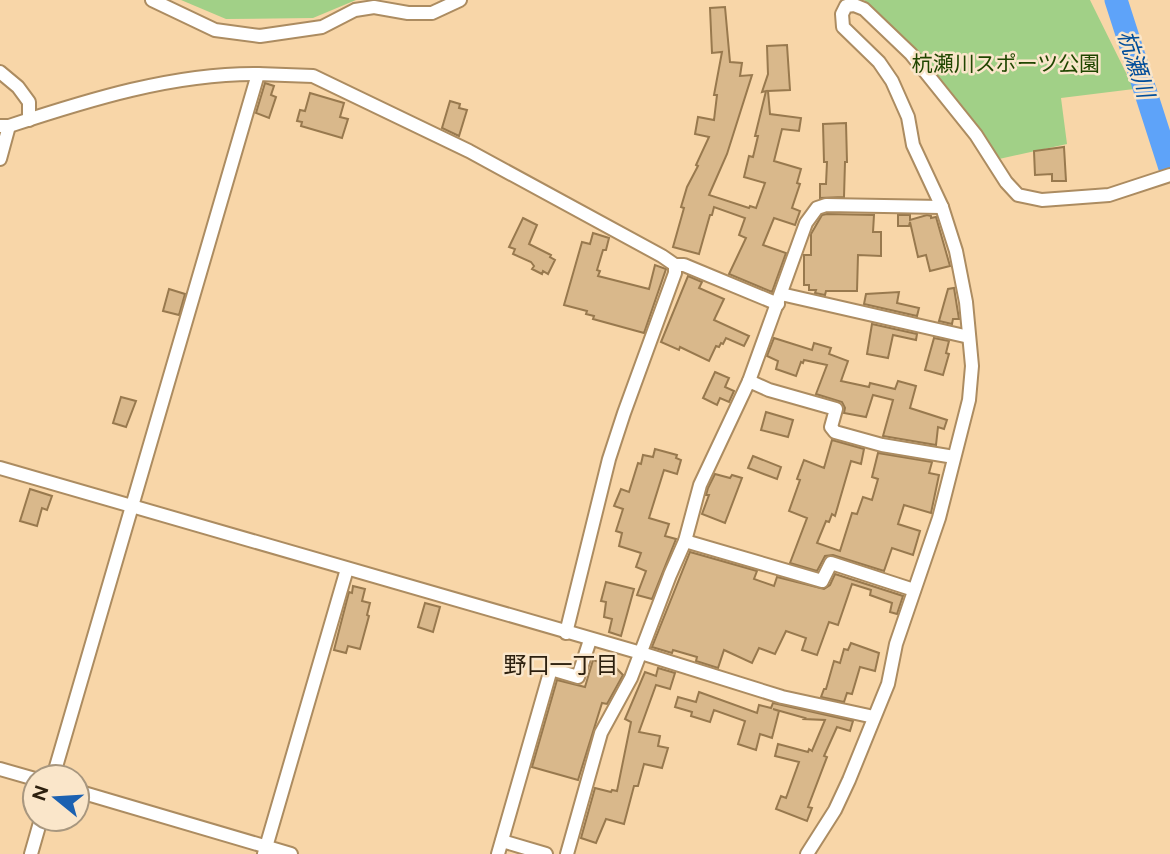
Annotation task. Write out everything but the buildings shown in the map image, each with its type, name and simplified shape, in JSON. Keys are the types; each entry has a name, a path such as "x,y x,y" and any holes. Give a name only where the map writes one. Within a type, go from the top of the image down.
{"street":[{"path":"152,0 215,30 260,36 322,27 355,10 374,7 408,13 432,13 460,0"},
{"path":"807,854 840,800 888,684 897,644 939,518 969,400 972,366 966,302 956,251 942,207 914,145 908,117 892,81 879,62 843,27 844,3 864,9 911,54 976,135 1018,195 1042,200 1109,195 1170,175"},
{"path":"0,72 18,87 29,102 29,120"},
{"path":"0,159 5,126 137,89 227,74 313,76 469,151 675,265 684,265 779,299 969,337"},
{"path":"57,763 258,74"},
{"path":"567,854 601,733 631,678 685,541 701,485 749,381 806,223 817,208 826,205 942,207"},
{"path":"566,633 610,459 675,273 675,265"},
{"path":"749,381 768,390 836,409 831,427 835,432 882,445 954,457"},
{"path":"0,468 782,696 874,717"},
{"path":"685,541 822,581 831,563 914,590"},
{"path":"265,850 347,569"},
{"path":"546,854 500,848 551,669 579,677 590,640"},
{"path":"0,769 21,775"},
{"path":"91,795 265,850 290,854"},
{"path":"31,854 37,833"}],"green space":[{"path":"181,0 356,0 313,18 226,19"},
{"name":"杭瀬川スポーツ公園","path":"864,0 1090,0 1134,89 1061,98 1067,144 999,159 921,57"}],"waterway":[{"name":"杭瀬川","path":"1116,0 1170,168"}],"district":[{"name":"野口一丁目","path":"561,665"}]}
